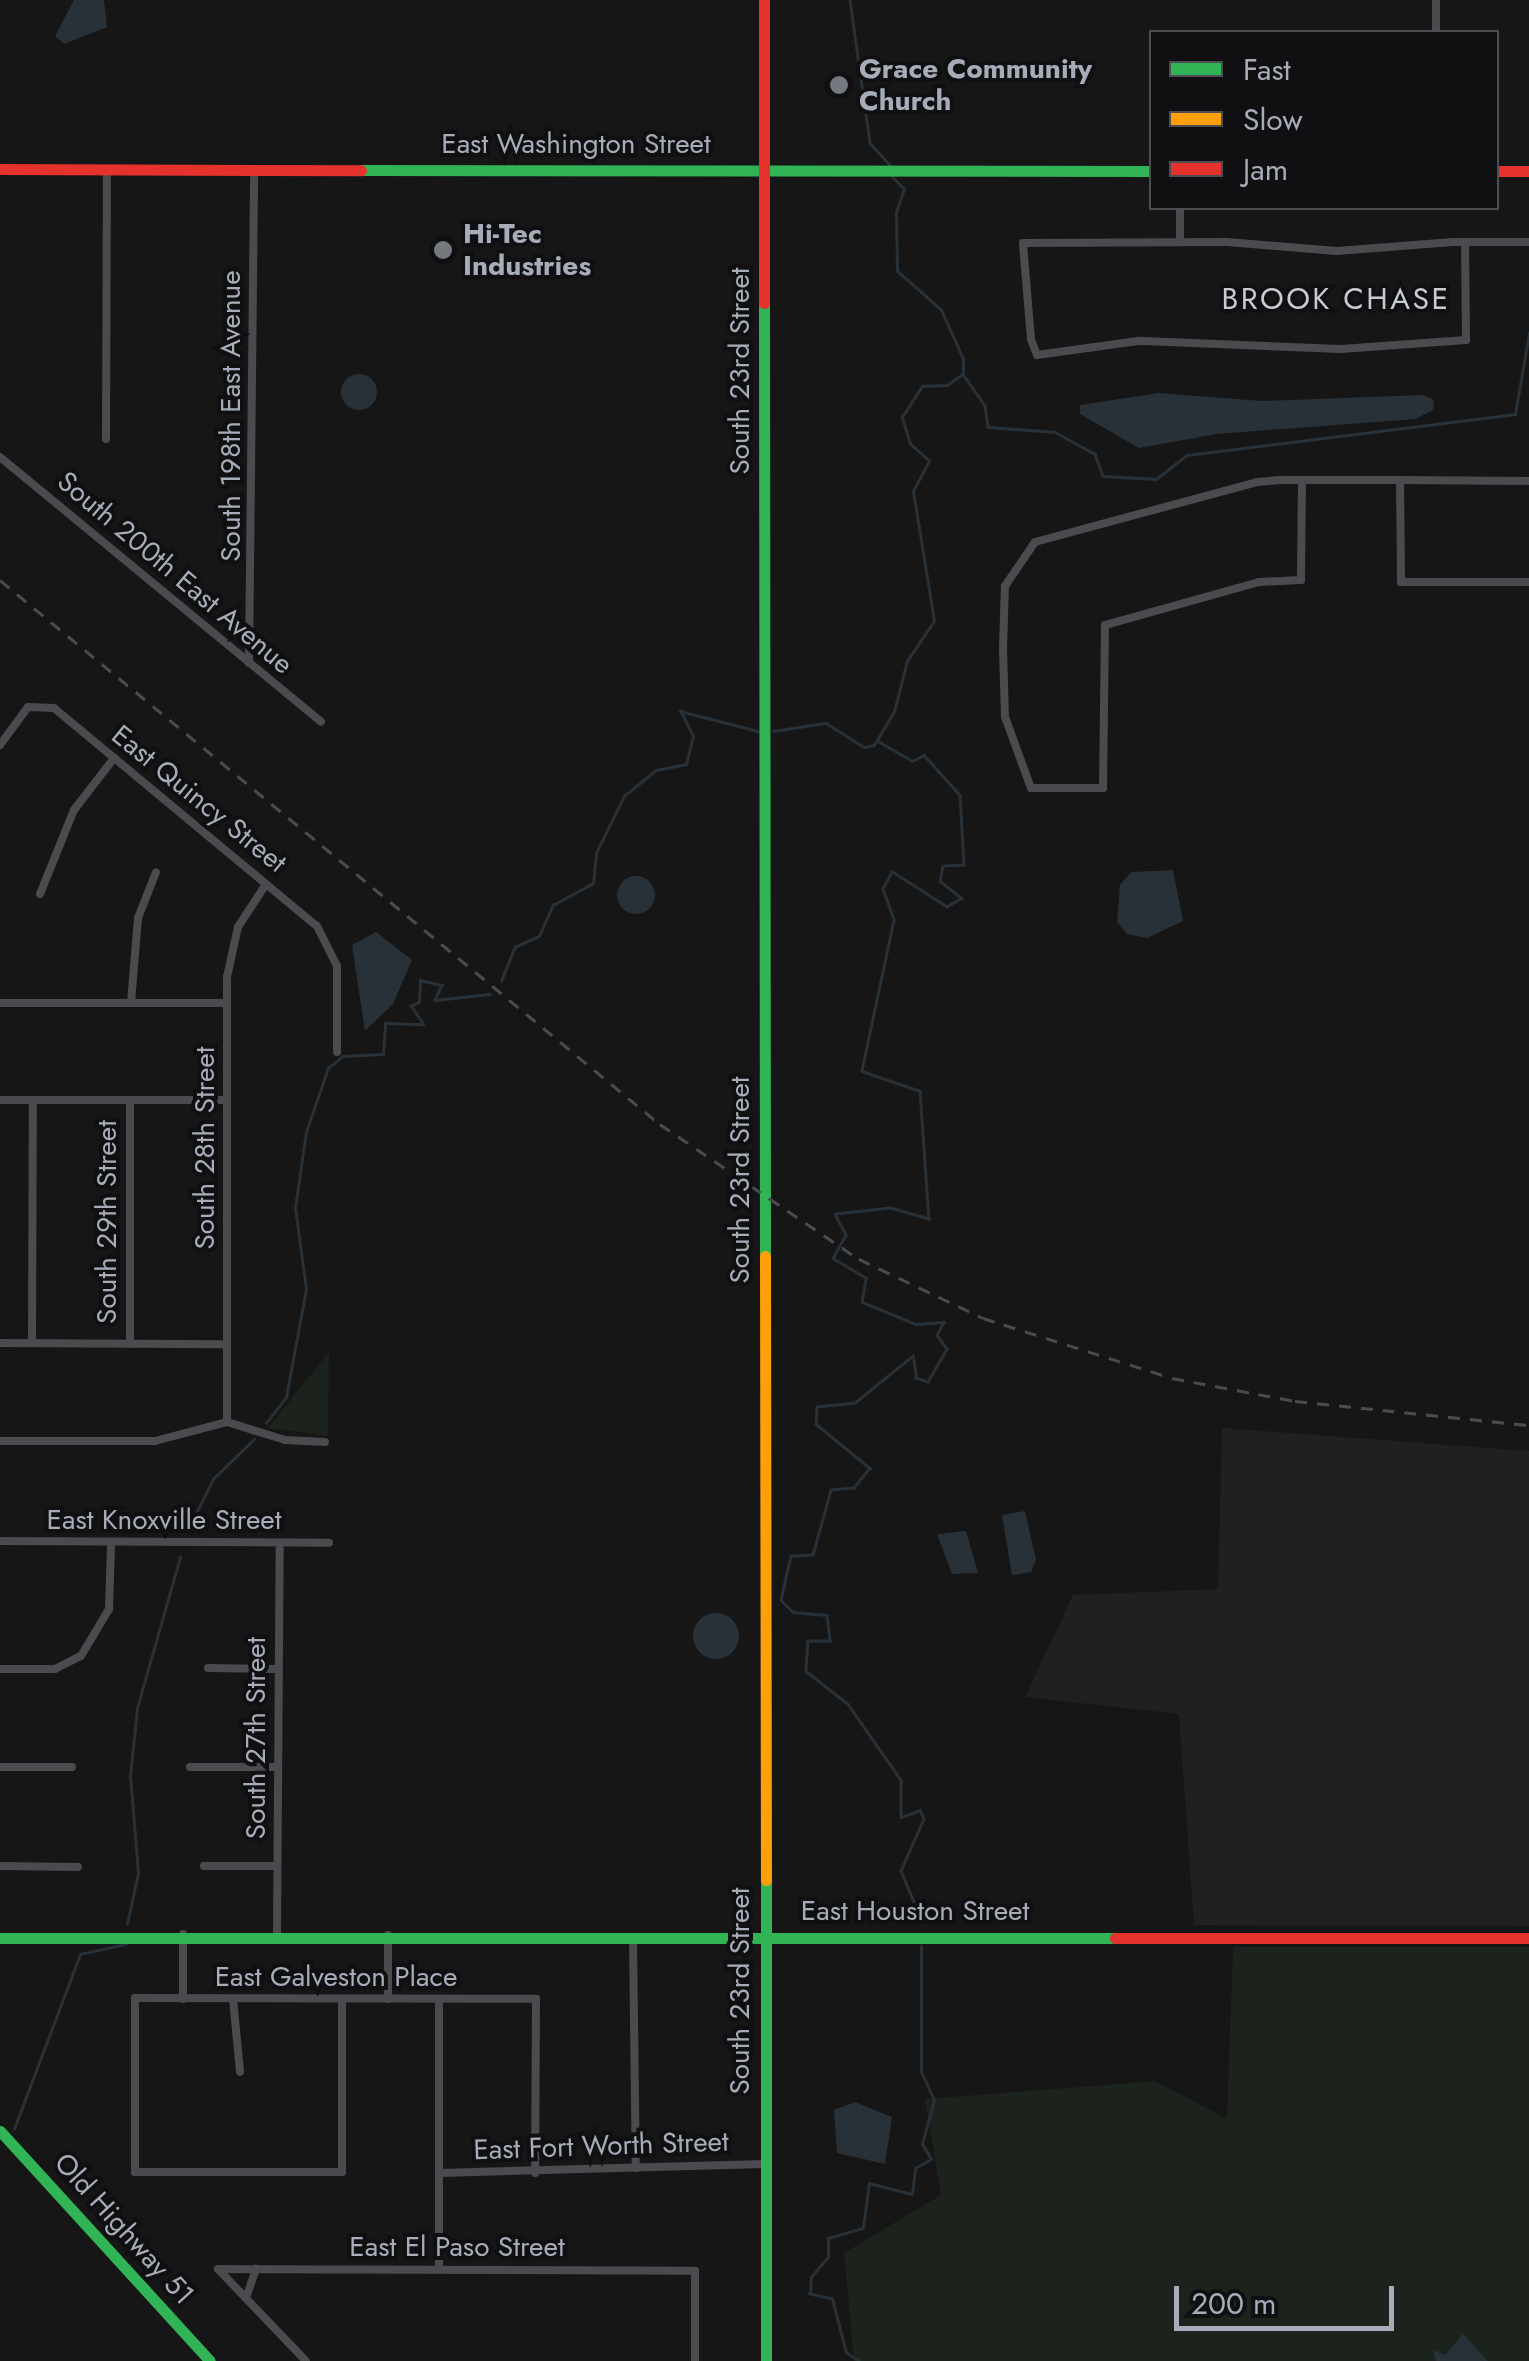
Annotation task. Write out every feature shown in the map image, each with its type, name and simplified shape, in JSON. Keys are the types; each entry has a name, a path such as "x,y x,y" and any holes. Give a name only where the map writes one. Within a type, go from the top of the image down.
{"street":[{"name":"South 23rd Street","path":"764,0 766,2361"},
{"path":"1436,0 1436,30"},
{"name":"East Washington Street","path":"0,169 1149,171"},
{"path":"106,439 107,170"},
{"name":"South 198th East Avenue","path":"249,663 254,170"},
{"path":"1499,171 1529,171"},
{"path":"1180,210 1180,241"},
{"path":"1466,242 1466,340 1341,350 1138,341 1037,355 1023,244 1180,241 1337,251 1466,242 1529,242"},
{"name":"South 200th East Avenue","path":"0,457 321,722"},
{"path":"1302,480 1302,580 1258,582 1105,625 1104,788 1030,788 1005,716 1005,586 1020,554 1051,536 1238,486 1302,480 1529,481"},
{"path":"1400,480 1401,582 1529,582"},
{"name":"East Quincy Street","path":"0,745 40,701 114,758 326,937 337,966 337,1052"},
{"path":"40,894 74,810 114,758"},
{"path":"131,1003 138,918 156,872"},
{"name":"South 28th Street","path":"226,1422 227,1003 232,942 266,884"},
{"path":"0,1003 227,1003"},
{"path":"0,1100 227,1100"},
{"path":"32,1343 33,1100"},
{"name":"South 29th Street","path":"130,1100 130,1344"},
{"path":"0,1343 226,1344"},
{"path":"0,1442 156,1442 226,1422 285,1440 325,1442"},
{"name":"East Knoxville Street","path":"0,1542 110,1547 329,1543"},
{"name":"South 27th Street","path":"277,1934 280,1543"},
{"path":"0,1669 55,1668 81,1656 109,1608 110,1547"},
{"path":"208,1668 279,1669"},
{"path":"0,1766 72,1767"},
{"path":"190,1767 277,1768"},
{"path":"0,1866 78,1866"},
{"path":"204,1866 277,1866"},
{"path":"183,1934 183,1999"},
{"path":"388,1934 388,1999"},
{"name":"East Houston Street","path":"0,1938 388,1934 1529,1938"},
{"path":"633,1936 636,2168"},
{"name":"East Galveston Place","path":"342,1999 342,2172 135,2172 135,1998 183,1999 233,1999 342,1999 388,1999 536,2000 536,2173"},
{"path":"233,1999 240,2072"},
{"path":"439,2000 439,2270"},
{"name":"Old Highway 51","path":"0,2131 210,2361"},
{"name":"East Fort Worth Street","path":"439,2173 766,2164"},
{"name":"East El Paso Street","path":"246,2298 218,2269 696,2271 695,2361"},
{"path":"256,2269 246,2298 306,2361"}],"shaded area":[{"path":"74,0 104,0 107,27 64,44 55,36"},
{"path":"359,374 372,379 377,392 372,405 359,410 346,405 341,392 346,379"},
{"path":"1159,393 1262,401 1423,395 1434,400 1433,410 1415,419 1216,434 1139,448 1080,414 1080,405"},
{"path":"1173,870 1183,921 1147,938 1127,934 1117,922 1120,885 1131,872"},
{"path":"636,876 649,882 655,895 649,908 636,914 623,908 617,895 623,882"},
{"path":"376,932 412,960 393,1004 365,1031 352,945"},
{"path":"329,1352 328,1436 268,1428"},
{"path":"1222,1428 1529,1451 1529,1926 1194,1925 1179,1714 1025,1697 1073,1595 1218,1589"},
{"path":"1025,1511 1036,1560 1031,1572 1012,1575 1002,1515"},
{"path":"966,1531 978,1573 952,1574 937,1534"},
{"path":"716,1613 732,1620 739,1636 732,1652 716,1659 700,1652 693,1636 700,1620"},
{"path":"1233,1947 1529,1947 1529,2361 854,2361 844,2253 941,2195 925,2099 1155,2081 1227,2119"},
{"path":"855,2102 892,2117 885,2164 837,2153 834,2110"},
{"path":"1463,2334 1488,2361 1436,2361 1433,2350 1445,2355"}],"waterway":[{"path":"850,0 870,143 890,165"},
{"path":"773,731 826,723 864,747 874,745 894,712 907,661 934,621 913,491 929,461 910,444 902,417 922,386 947,385 963,374 963,359 941,310 897,271 896,212 904,189 892,177"},
{"path":"963,374 985,406 988,427 1055,432 1095,454 1103,476 1156,479 1187,455 1515,414 1529,333"},
{"path":"501,981 515,947 539,936 553,905 593,883 596,853 624,796 656,770 686,764 693,736 680,711 758,731"},
{"path":"878,741 912,761 924,755 960,795 964,865 943,866 940,881 962,898 947,907 892,872 883,889 894,920 862,1071 920,1091 929,1219 890,1208 835,1214 846,1235 833,1258 866,1278 862,1302 916,1324 944,1322 937,1335 947,1349 928,1382 916,1378 913,1356 855,1403 817,1407 816,1424 870,1468 854,1488 831,1490 813,1555 791,1556 781,1600 793,1612 827,1615 830,1641 808,1641 806,1671 848,1704 901,1780 901,1817 920,1810 924,1819 901,1871 923,1923"},
{"path":"266,1423 286,1397 306,1289 295,1208 306,1132 328,1068 343,1056 383,1054 385,1023 423,1024 411,1006 419,1002 420,980 442,985 435,1000 490,994"},
{"path":"188,1529 213,1479 254,1439"},
{"path":"127,1924 138,1873 130,1776 137,1708 180,1557"},
{"path":"14,2129 80,1954 126,1944"},
{"path":"859,2361 846,2353 832,2299 810,2294 811,2277 828,2257 828,2238 863,2228 869,2183 912,2194 915,2168 931,2159 922,2144 934,2100 921,2072 921,1946"}],"railway":[{"path":"0,580 660,1124 859,1259 983,1318 1172,1378 1295,1401 1529,1425"}],"traffic: fast":[{"path":"361,170 1149,171"},
{"path":"764,303 765,1256"},
{"path":"766,1880 766,2361"},
{"path":"0,1938 1115,1938"},
{"path":"0,2131 210,2361"}],"traffic: slow":[{"path":"765,1256 766,1880"}],"traffic: jam":[{"path":"764,0 764,303"},
{"path":"0,169 361,170"},
{"path":"1499,171 1529,171"},
{"path":"1115,1938 1529,1938"}],"place":[{"name":"Grace Community Church","path":"839,85"},
{"name":"Hi-Tec Industries","path":"443,250"}],"district":[{"name":"BROOK CHASE","path":"1336,299"}]}
